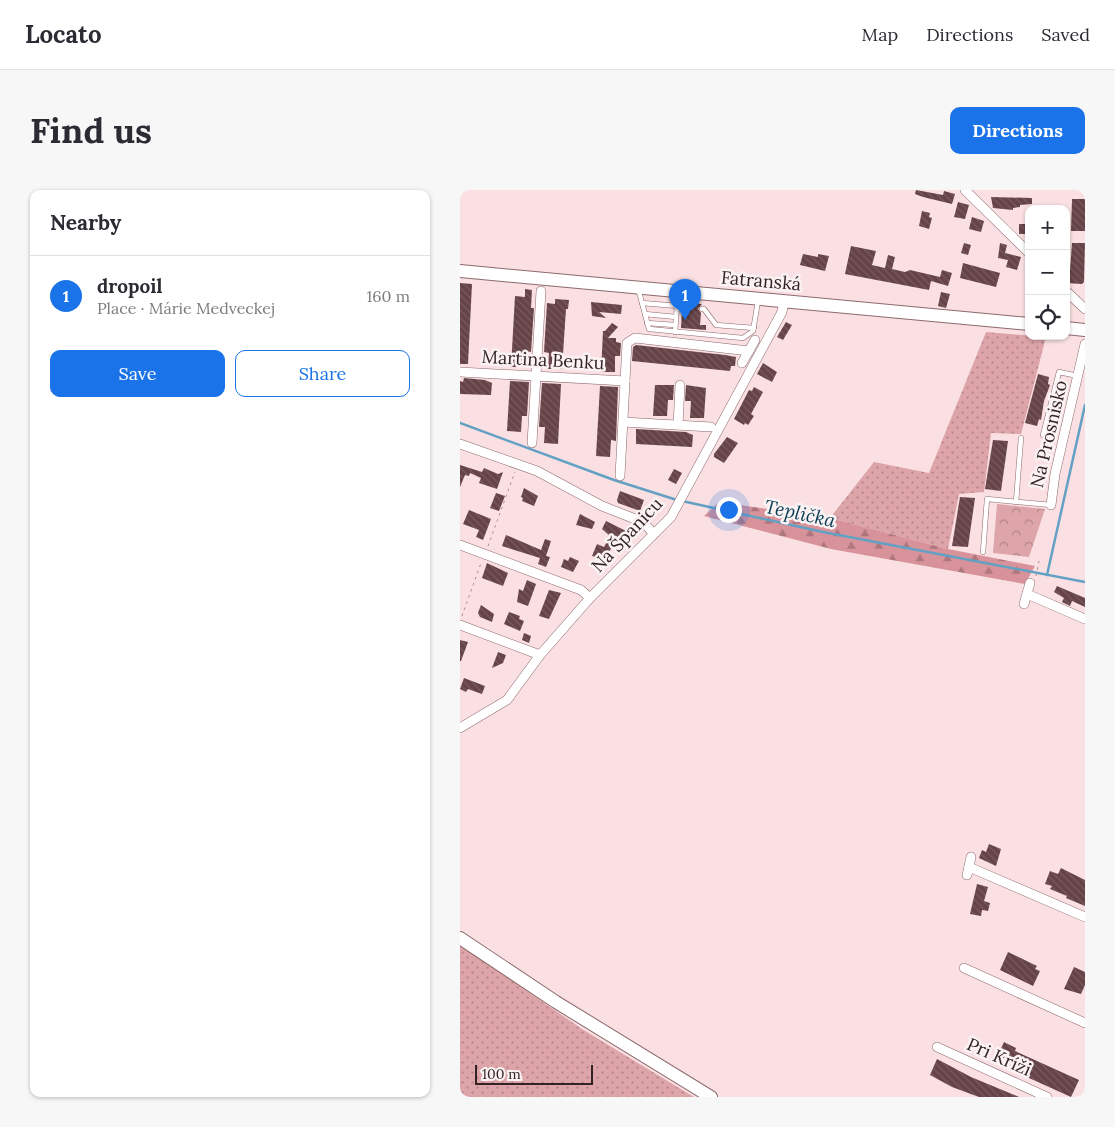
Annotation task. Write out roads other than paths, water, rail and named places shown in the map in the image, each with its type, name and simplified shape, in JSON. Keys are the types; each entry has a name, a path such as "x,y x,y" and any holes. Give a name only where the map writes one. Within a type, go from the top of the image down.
{"main road":[{"name":"Fatranská","path":"460,272 1025,324"},
{"path":"1070,328 1085,330"},
{"path":"460,938 540,992 711,1097"}],"street":[{"path":"966,190 1026,250"},
{"path":"532,443 540,291"},
{"path":"1070,294 1085,309"},
{"name":"Na Španicu","path":"460,728 507,700 540,655 590,598 670,517 680,502 782,312 784,301"},
{"path":"620,476 627,342 630,339 749,351"},
{"path":"742,363 755,340"},
{"name":"Na Prosnisko","path":"1051,504 1055,474 1085,344"},
{"name":"Martina Benku","path":"460,372 625,381"},
{"path":"678,425 680,385"},
{"path":"623,422 711,427"},
{"path":"460,444 538,471 602,506 643,522 654,534"},
{"path":"460,545 581,590 590,598"},
{"path":"1024,604 1033,581"},
{"path":"1027,594 1085,619"},
{"path":"460,625 540,655"},
{"path":"972,857 968,871 1085,917"},
{"path":"964,968 1085,1023"},
{"name":"Pri Kríži","path":"937,1047 1047,1097"}],"lane":[{"path":"638,287 649,329 675,332 743,338 749,336 754,328 758,299"},
{"path":"642,303 690,307"},
{"path":"675,332 677,306"},
{"path":"702,308 716,325 715,336"},
{"path":"645,314 676,317"},
{"path":"647,323 675,325"},
{"path":"716,325 754,328"},
{"path":"1043,435 1059,372 1079,376"},
{"path":"1016,502 1021,438"},
{"name":"Na Prosnisko","path":"983,552 987,499 1051,504"}],"waterway":[{"path":"1047,575 1085,405"},
{"name":"Teplička","path":"460,423 614,480 677,500"},
{"name":"Teplička","path":"682,501 823,532 1085,582"}],"place":[{"name":"dropoil","path":"685,320"}]}
